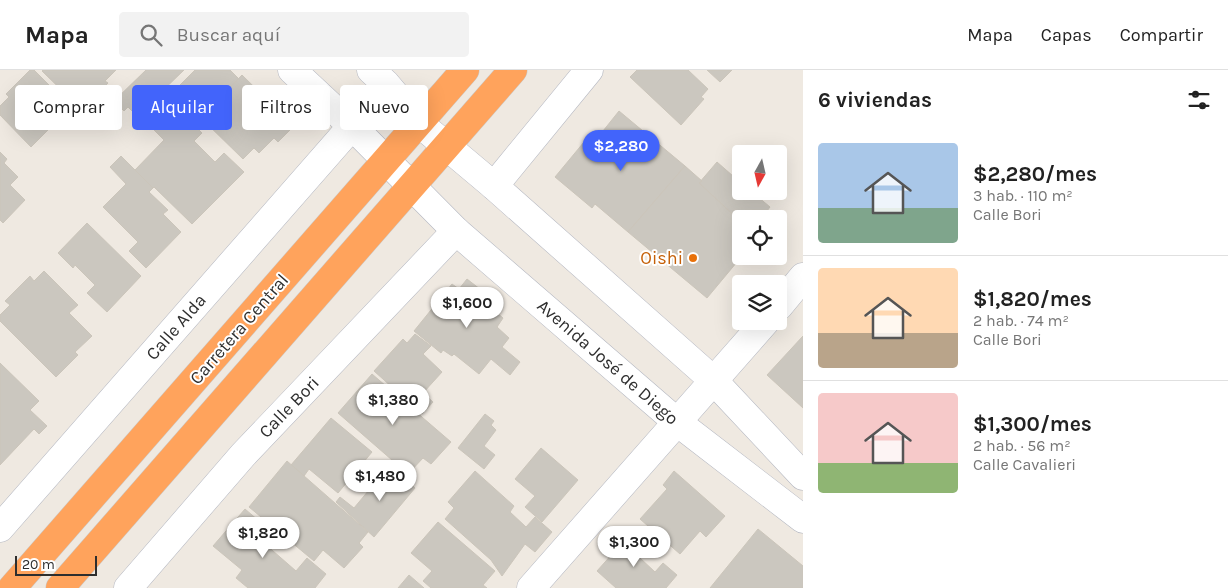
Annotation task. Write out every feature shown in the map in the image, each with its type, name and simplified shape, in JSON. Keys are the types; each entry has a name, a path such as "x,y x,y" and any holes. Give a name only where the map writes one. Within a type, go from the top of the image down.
{"highway":[{"name":"Carretera Central","path":"428,113 465,70"},
{"name":"Carretera Central","path":"60,588 513,70"},
{"name":"Carretera Central","path":"12,588 413,130"}],"street":[{"name":"Avenida José de Diego","path":"292,70 340,115"},
{"path":"494,186 590,70"},
{"name":"Calle Alda","path":"0,528 348,130"},
{"name":"Avenida José de Diego","path":"356,130 456,232 677,422 803,519"},
{"path":"427,130 494,186 713,380 803,476"},
{"name":"Calle Bori","path":"128,588 243,455 456,232"},
{"path":"787,296 803,277"},
{"path":"531,588 758,330"}],"building":[{"path":"30,70 34,70 49,85 15,85"},
{"path":"116,70 105,81 108,83 106,85 56,85 42,71"},
{"path":"146,70 184,70 168,85 132,85 132,111 128,107 124,111 122,109 122,93"},
{"path":"195,70 230,70 239,79 232,86 180,85"},
{"path":"637,70 688,70 708,89 701,97 704,99 681,125 630,77"},
{"path":"707,70 732,70 720,82"},
{"path":"242,75 252,85 242,85 242,130 290,130 278,142 274,138 259,153 254,148 243,159 213,130 232,130 232,85"},
{"path":"15,85 15,130 48,130 31,147 0,115 0,106 9,97 6,94"},
{"path":"619,111 685,166 628,232 595,204 592,208 555,177 589,136 595,141"},
{"path":"154,130 199,130 202,133 194,141 215,162 224,153 244,172 192,224 135,170 164,140"},
{"path":"0,152 7,159 4,163 18,177 10,185 25,200 3,223 0,220"},
{"path":"121,156 153,188 149,192 168,210 163,214 181,232 146,268 129,251 138,242 103,207 126,184 110,167"},
{"path":"717,162 732,175 732,200 762,200 770,207 768,210 732,210 732,214 699,183"},
{"path":"685,166 702,181 699,183 732,214 732,265 734,265 707,298 628,232"},
{"path":"87,223 141,276 107,312 87,293 95,285 75,265 73,268 58,253"},
{"path":"44,271 78,305 69,313 92,336 75,352 78,355 56,377 0,321 0,315 10,305 5,301 30,276 34,281"},
{"path":"467,279 485,293 480,299 503,318 497,327 509,338 502,347 520,362 510,375 491,359 479,374 454,354 452,356 443,350 441,353 414,331 452,284 459,289"},
{"path":"415,334 431,346 423,354 442,372 423,393 433,402 422,414 374,371 403,339 407,343"},
{"path":"803,336 803,408 767,375"},
{"path":"0,363 39,401 30,410 47,426 39,434 34,429 0,465"},
{"path":"372,374 451,442 431,464 423,458 408,474 338,413"},
{"path":"485,414 494,421 491,425 496,430 484,446 495,455 484,469 458,448"},
{"path":"331,418 372,452 338,493 309,469 304,476 291,465"},
{"path":"541,448 578,480 542,522 525,507 535,496 515,479"},
{"path":"287,461 368,532 359,543 363,547 344,568 323,550 314,561 249,507"},
{"path":"389,466 415,488 374,537 336,502 340,497 354,508"},
{"path":"475,471 514,506 510,512 526,527 535,517 552,532 535,552 525,544 502,576 491,560 445,519 454,508 448,502"},
{"path":"674,471 725,516 706,537 700,531 680,554 640,519 667,489 663,485"},
{"path":"245,509 266,527 257,537 296,571 307,558 326,574 315,588 248,588 236,578 242,570 213,546"},
{"path":"438,522 495,571 483,585 487,588 431,588 423,581 432,571 411,553"},
{"path":"758,529 803,566 803,588 710,588"},
{"path":"630,534 647,549 640,558 655,572 663,563 677,575 666,588 616,588 597,571"},
{"path":"409,575 424,588 398,588"}],"place":[{"name":"Oishi","path":"693,258"}]}
